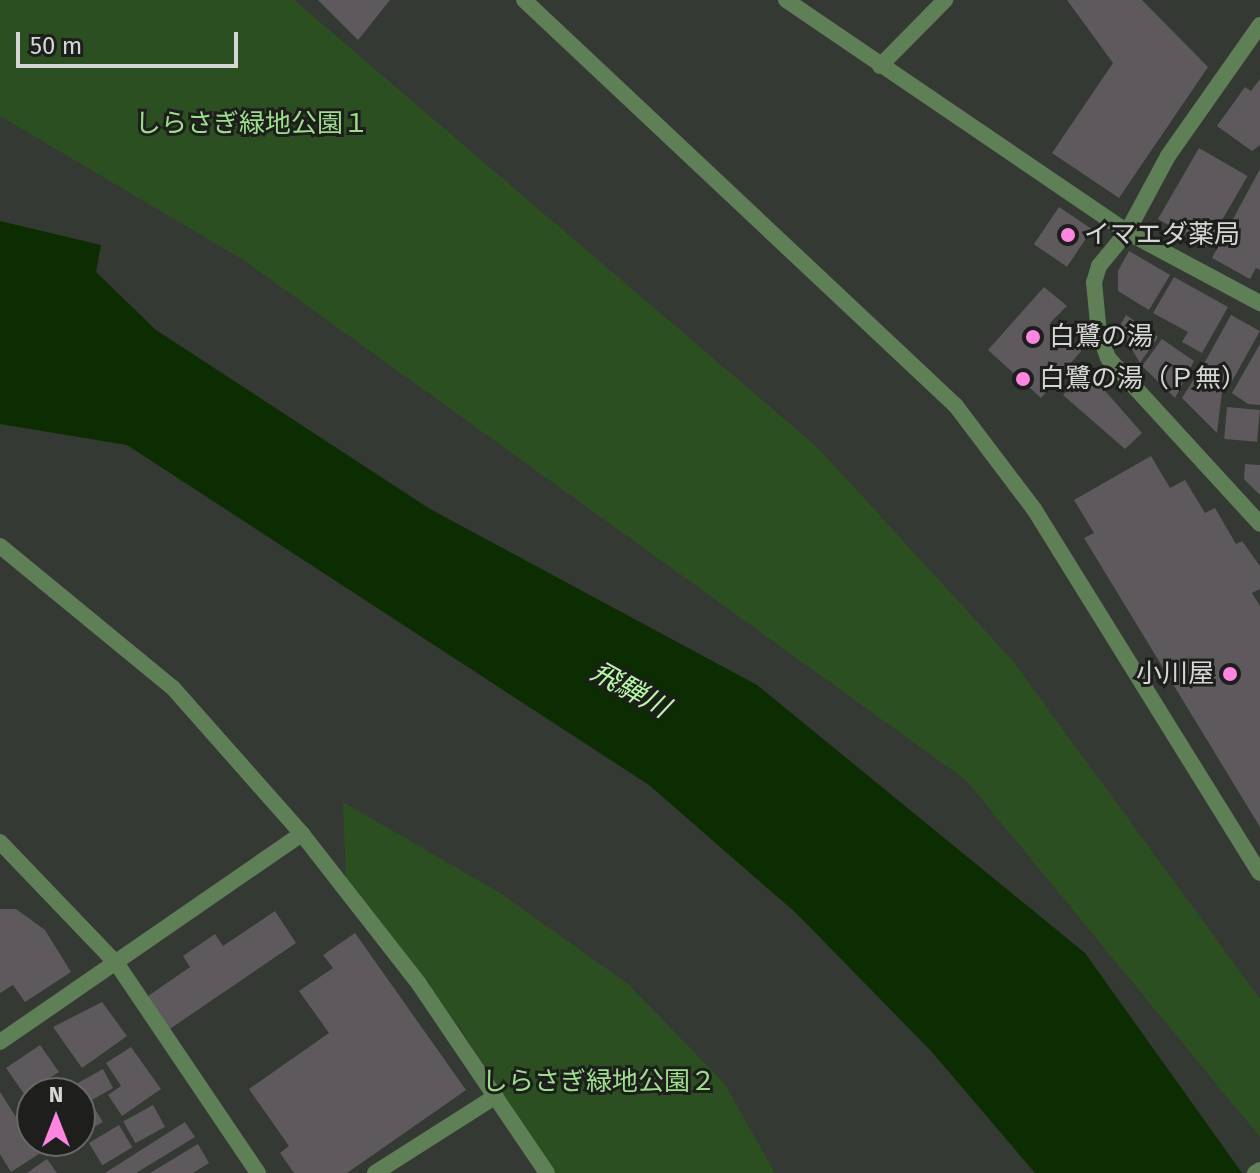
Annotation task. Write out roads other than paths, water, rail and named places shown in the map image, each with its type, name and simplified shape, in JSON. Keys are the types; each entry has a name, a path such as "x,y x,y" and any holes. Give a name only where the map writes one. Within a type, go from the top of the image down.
{"street":[{"path":"524,0 956,406 1034,509 1260,873"},
{"path":"786,0 1127,232 1260,303"},
{"path":"880,66 945,0"},
{"path":"1260,25 1252,51 1168,156 1127,232 1099,266 1094,282 1099,334 1108,358 1260,524"},
{"path":"0,546 173,688 302,834 419,984 547,1173"},
{"path":"0,1042 302,834"},
{"path":"0,842 117,964 258,1173"},
{"path":"375,1173 496,1096"}],"water":[{"name":"飛騨川","path":"0,221 101,245 96,272 156,330 430,509 757,685 1085,953 1242,1173 1035,1173 931,1051 796,913 649,785 127,445 0,424"}],"place":[{"name":"イマエダ薬局","path":"1068,235"},
{"name":"白鷺の湯","path":"1033,337"},
{"name":"白鷺の湯（Ｐ無）","path":"1023,379"},
{"name":"小川屋","path":"1230,674"}],"park label":[{"name":"しらさぎ緑地公園１","path":"252,124"},
{"name":"しらさぎ緑地公園２","path":"599,1082"}]}
